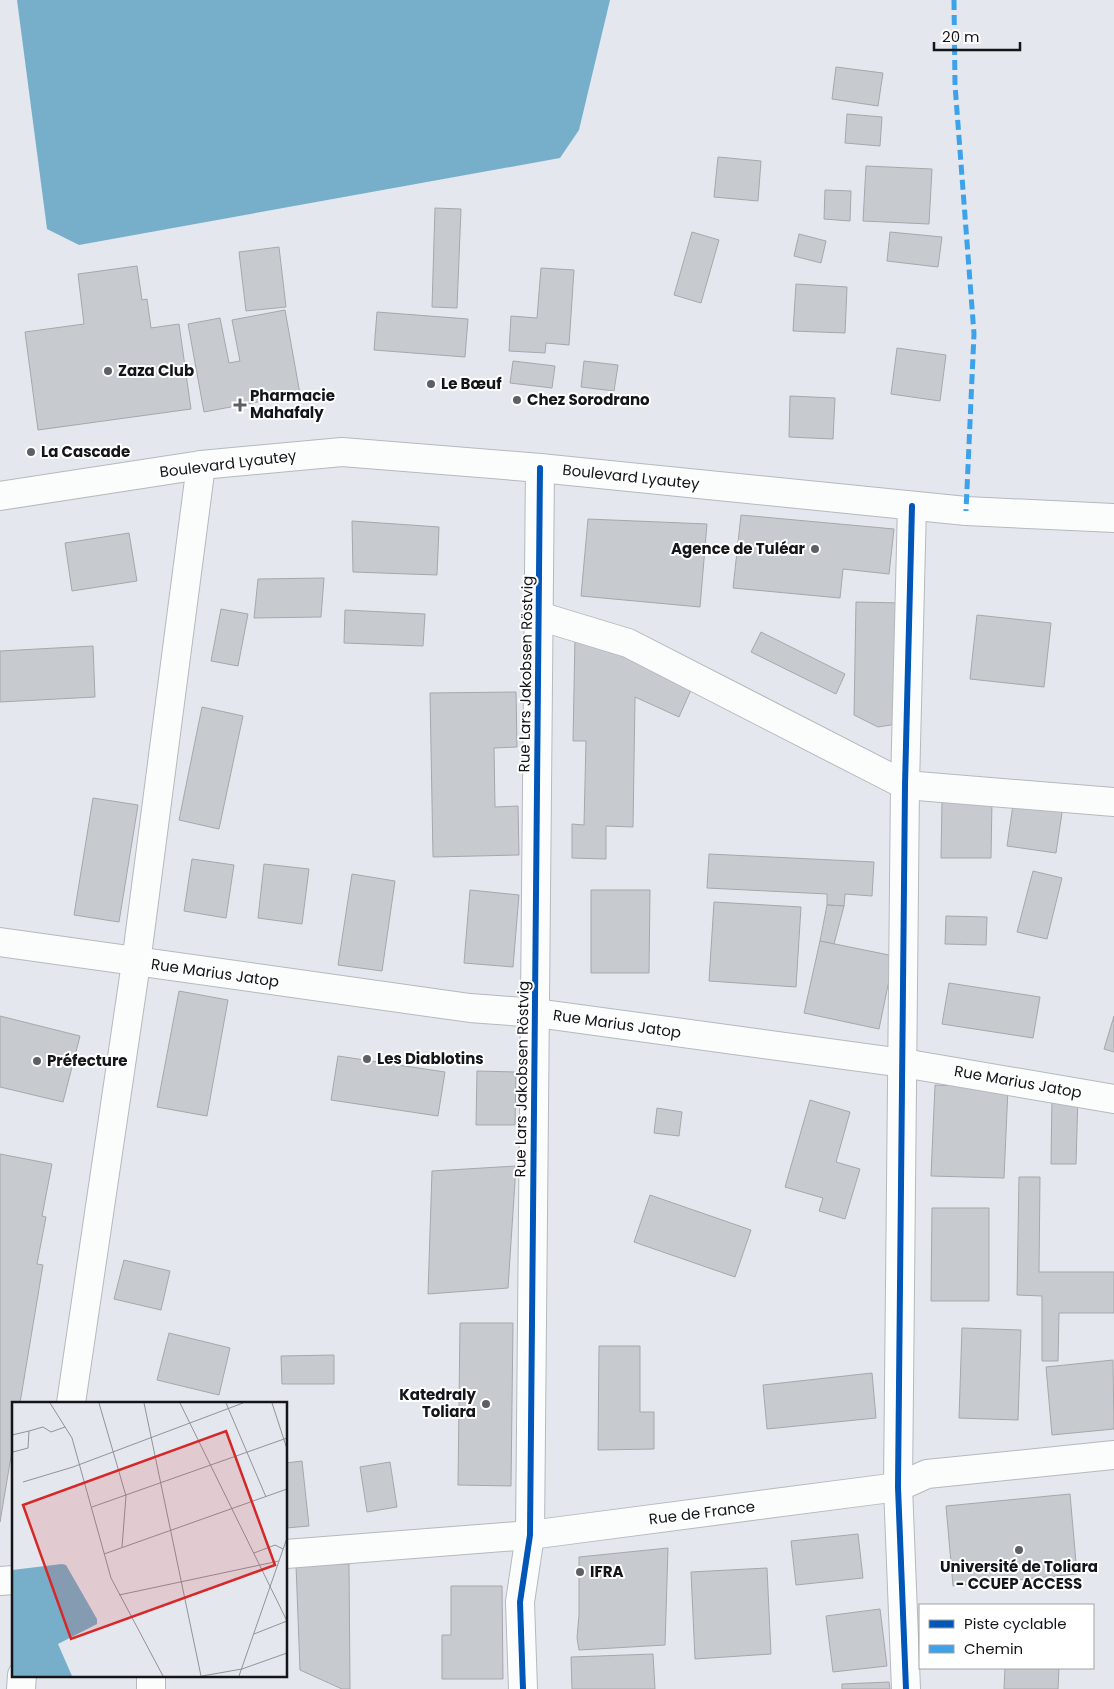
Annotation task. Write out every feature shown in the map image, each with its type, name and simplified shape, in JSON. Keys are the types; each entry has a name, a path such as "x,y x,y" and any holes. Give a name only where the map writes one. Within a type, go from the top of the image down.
{"street":[{"name":"Boulevard Lyautey","path":"0,496 201,465 342,452 540,468 966,511 1114,518"},
{"path":"71,1402 136,963 201,465"},
{"name":"Rue Lars Jakobsen Röstvig","path":"523,1689 520,1602 530,1536 540,468"},
{"path":"906,1689 898,1487 905,786 912,506"},
{"path":"540,616 628,643 905,786 1114,802"},
{"name":"Rue Marius Jatop","path":"0,942 136,963 470,1008 536,1013 903,1063 1114,1099"},
{"name":"Rue de France","path":"288,1554 530,1536 898,1487 927,1474 1114,1455"},
{"path":"22,1676 22,1689"},
{"path":"151,1676 151,1689"}],"water":[{"path":"17,0 610,0 579,130 560,158 79,245 47,229"}],"building":[{"path":"836,67 883,73 878,106 832,99"},
{"path":"847,114 882,117 880,146 845,143"},
{"path":"718,157 761,161 758,201 714,197"},
{"path":"866,166 932,169 929,224 863,221"},
{"path":"825,190 851,191 850,221 824,219"},
{"path":"435,208 461,209 457,308 432,307"},
{"path":"692,232 719,240 701,303 674,295"},
{"path":"890,232 942,237 938,267 887,261"},
{"path":"799,234 826,241 821,263 794,256"},
{"path":"279,247 286,307 246,311 239,252"},
{"name":"Zaza Club","path":"137,266 142,300 147,299 151,328 179,324 191,409 38,430 25,332 84,324 78,274"},
{"path":"541,268 574,270 569,345 546,343 545,353 509,351 511,316 537,318"},
{"path":"796,284 847,287 845,333 793,331"},
{"path":"285,310 300,394 204,412 188,324 220,318 229,363 240,361 232,320"},
{"path":"377,312 468,319 465,357 374,350"},
{"path":"897,348 946,355 940,401 891,394"},
{"path":"513,361 555,366 552,388 510,383"},
{"path":"584,361 618,365 614,391 581,387"},
{"path":"790,396 835,398 833,439 789,437"},
{"name":"Agence de Tuléar","path":"741,515 894,529 889,574 843,569 840,598 733,588"},
{"path":"588,519 707,524 700,607 581,596"},
{"path":"352,521 439,527 437,575 353,572"},
{"path":"129,533 137,581 72,591 65,543"},
{"path":"324,578 321,617 254,618 258,579"},
{"path":"856,602 901,603 899,716 891,725 878,727 854,715"},
{"path":"221,609 248,614 238,666 211,661"},
{"path":"345,610 425,614 423,646 344,643"},
{"path":"977,615 1051,623 1044,687 970,679"},
{"path":"761,632 845,674 836,694 751,652"},
{"path":"575,637 695,681 679,717 635,697 633,827 606,826 606,859 572,858 572,824 584,825 586,741 573,741"},
{"path":"93,646 95,697 0,702 0,651"},
{"path":"516,692 517,747 494,748 495,807 518,806 519,855 433,857 430,693"},
{"path":"202,707 243,716 219,829 179,820"},
{"path":"93,798 138,805 119,922 74,915"},
{"path":"1014,798 1063,806 1056,853 1007,846"},
{"path":"942,800 992,800 991,858 941,858"},
{"path":"709,854 874,862 872,896 845,894 844,906 827,905 827,894 707,888"},
{"path":"192,859 234,865 226,918 184,911"},
{"path":"264,864 309,869 302,924 258,918"},
{"path":"1033,871 1062,878 1047,939 1017,932"},
{"path":"352,874 395,881 382,971 338,965"},
{"path":"470,890 519,895 513,967 464,963"},
{"path":"591,890 650,890 649,973 591,973"},
{"path":"714,902 801,907 796,987 709,981"},
{"path":"827,905 844,906 834,944 820,941"},
{"path":"946,916 987,917 986,945 945,944"},
{"path":"820,941 894,956 879,1029 804,1013"},
{"path":"949,983 1040,997 1033,1038 942,1024"},
{"path":"179,991 228,1000 207,1116 157,1107"},
{"name":"Préfecture","path":"0,1016 80,1036 63,1102 0,1087"},
{"path":"1114,1016 1114,1052 1104,1049"},
{"path":"338,1056 445,1072 438,1116 331,1100"},
{"path":"477,1071 516,1072 515,1125 476,1125"},
{"path":"935,1085 1008,1088 1004,1178 931,1176"},
{"path":"1052,1095 1078,1095 1076,1164 1051,1164"},
{"path":"810,1100 850,1112 836,1162 860,1169 845,1219 819,1211 823,1198 785,1187"},
{"path":"657,1108 682,1112 679,1136 654,1133"},
{"path":"0,1154 52,1164 42,1216 46,1217 37,1264 43,1265 20,1402 12,1402 12,1451 0,1522"},
{"path":"516,1166 508,1288 428,1294 432,1171"},
{"path":"1019,1177 1040,1177 1039,1272 1114,1272 1114,1313 1059,1313 1058,1361 1042,1361 1042,1296 1017,1295"},
{"path":"650,1195 751,1230 735,1277 634,1242"},
{"path":"932,1208 989,1208 989,1301 931,1301"},
{"path":"124,1260 170,1271 161,1310 114,1299"},
{"name":"Katedraly Toliara","path":"460,1323 513,1323 511,1486 458,1485"},
{"path":"962,1328 1021,1330 1018,1420 959,1418"},
{"path":"169,1333 230,1348 219,1395 157,1380"},
{"path":"599,1346 640,1346 640,1412 654,1412 654,1449 598,1450"},
{"path":"334,1355 334,1384 282,1384 281,1356"},
{"path":"1113,1360 1114,1429 1052,1435 1046,1367"},
{"path":"872,1373 876,1418 767,1429 763,1385"},
{"path":"302,1461 309,1526 288,1528 288,1463"},
{"path":"390,1462 397,1507 367,1512 360,1467"},
{"path":"1070,1494 1077,1574 953,1586 946,1506"},
{"path":"858,1534 863,1578 796,1585 791,1541"},
{"path":"668,1548 665,1645 579,1650 577,1638 579,1557"},
{"path":"349,1564 350,1689 342,1689 300,1670 296,1565"},
{"path":"767,1568 771,1654 695,1659 691,1572"},
{"path":"451,1586 502,1586 503,1679 442,1679 442,1635 451,1635"},
{"path":"880,1609 887,1666 833,1672 826,1616"},
{"path":"653,1654 655,1689 572,1689 571,1657"},
{"path":"1005,1669 1059,1669 1058,1689 1004,1689"},
{"path":"889,1682 890,1689 842,1689 842,1684"}],"marked path":[{"path":"954,0 955,85 974,334 966,511"}],"cycle path":[{"path":"523,1689 520,1602 530,1535 540,468"},
{"path":"906,1689 898,1487 905,785 912,506"}],"place":[{"name":"Zaza Club","path":"108,371"},
{"name":"Le Bœuf","path":"431,384"},
{"name":"Chez Sorodrano","path":"517,400"},
{"name":"Pharmacie Mahafaly","path":"240,405"},
{"name":"La Cascade","path":"31,452"},
{"name":"Agence de Tuléar","path":"815,549"},
{"name":"Les Diablotins","path":"367,1059"},
{"name":"Préfecture","path":"37,1061"},
{"name":"Katedraly Toliara","path":"486,1404"},
{"name":"Université de Toliara - CCUEP ACCESS","path":"1019,1550"},
{"name":"IFRA","path":"580,1572"}]}
